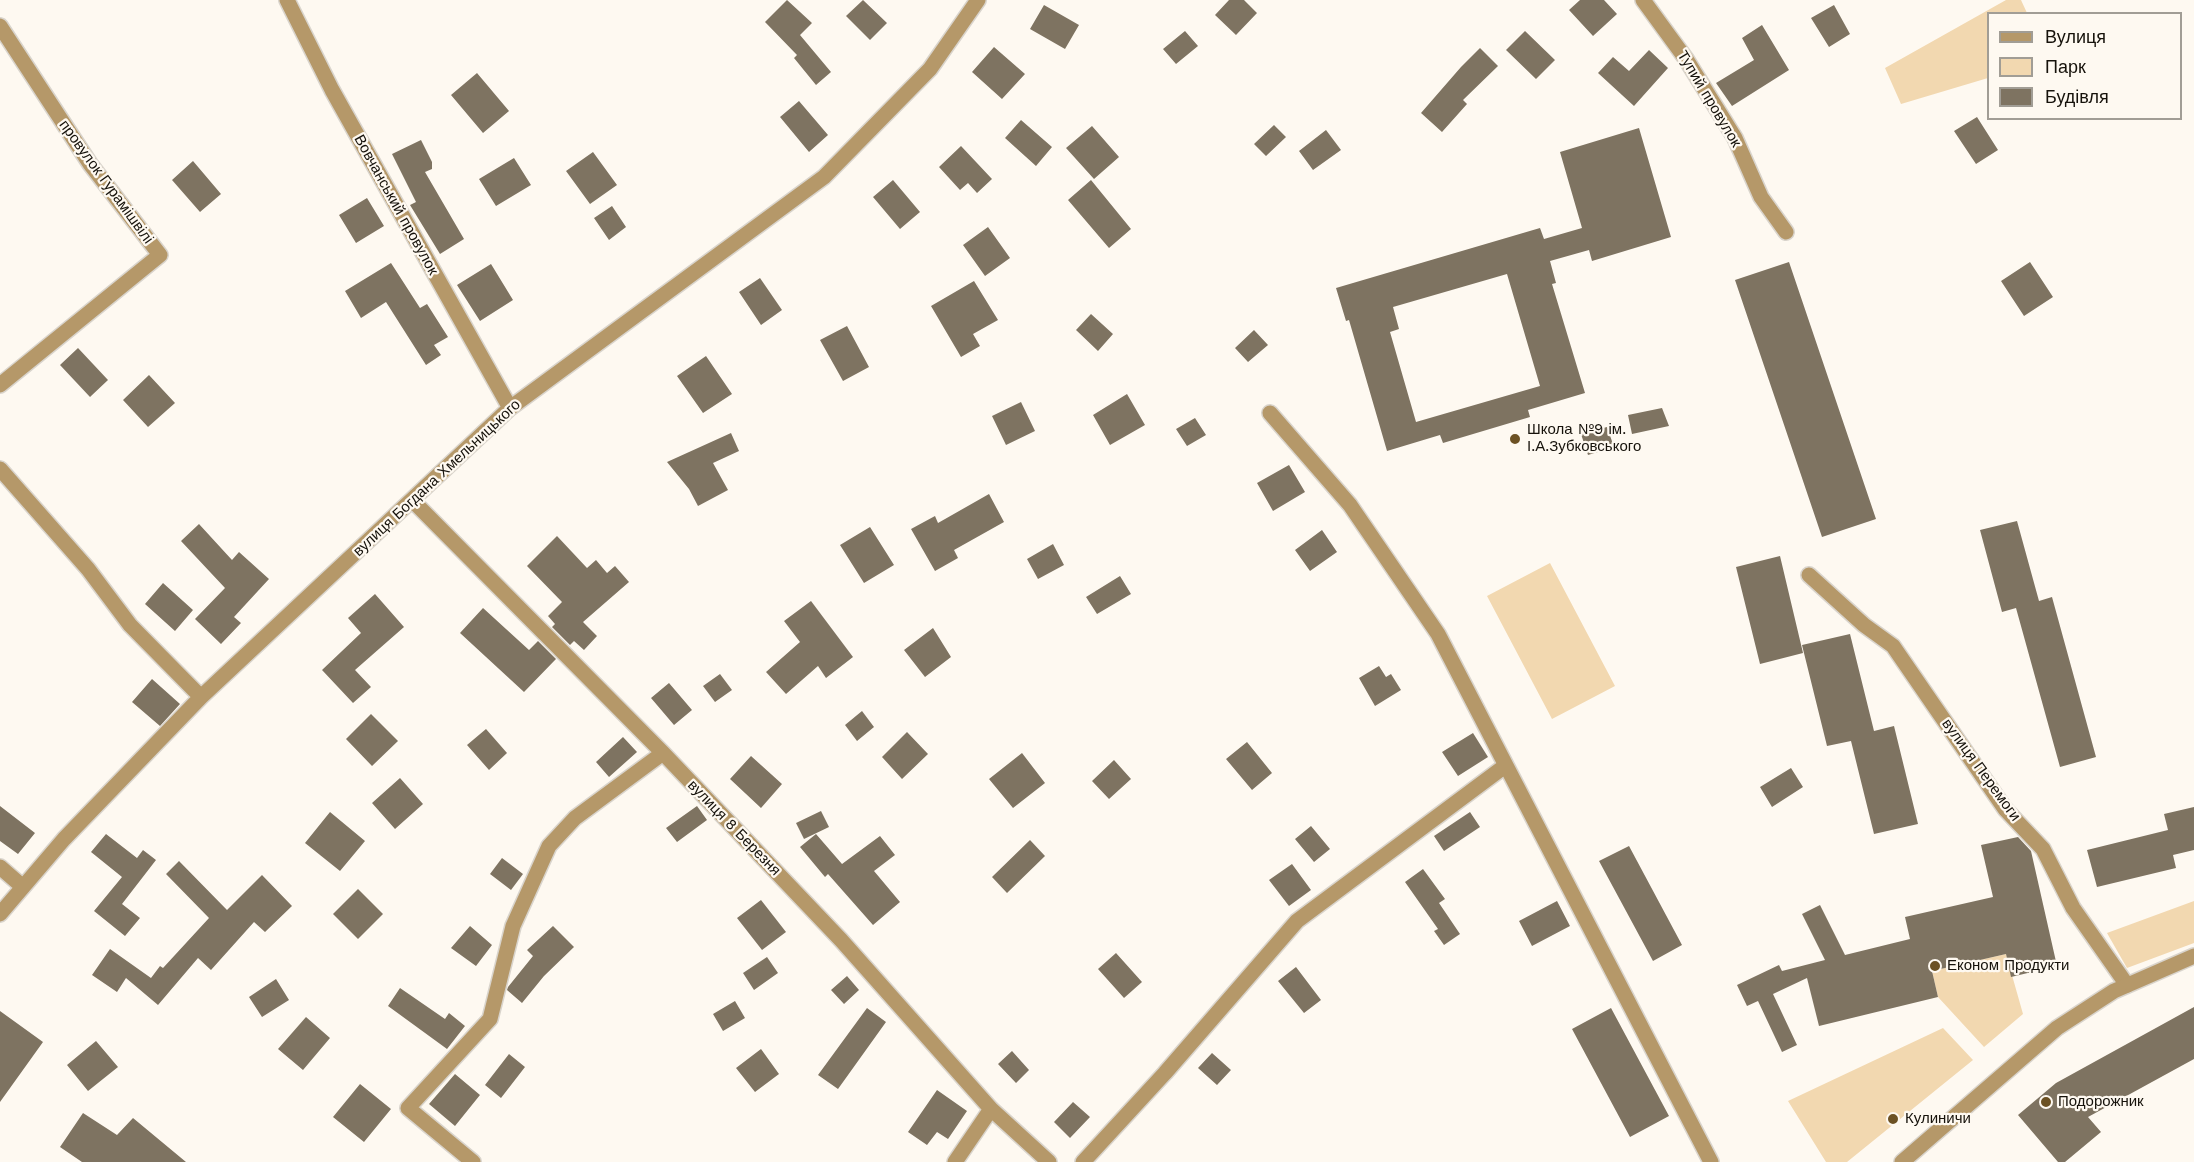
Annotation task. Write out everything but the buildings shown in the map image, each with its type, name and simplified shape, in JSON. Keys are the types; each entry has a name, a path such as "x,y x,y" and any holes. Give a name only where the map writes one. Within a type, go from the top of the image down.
{"street":[{"name":"Вовчанський провулок","path":"288,0 332,90 510,408"},
{"name":"вулиця Богдана Хмельницького","path":"0,914 64,839 201,697 510,408 824,177 930,69 978,0"},
{"name":"Тупий провулок","path":"1643,0 1686,59 1735,138 1761,197 1786,232"},
{"name":"провулок Гурамішвілі","path":"0,26 90,164 160,255 0,385"},
{"path":"1270,413 1350,505 1431,624 1711,1162"},
{"path":"0,469 88,569 130,625 201,697"},
{"name":"вулиця 8 Березня","path":"412,500 663,753 841,940 991,1109 1049,1162"},
{"name":"вулиця Перемоги","path":"1809,575 1863,625 1893,645 2005,809 2043,849 2073,908 2127,985"},
{"path":"473,1162 408,1108 490,1019 513,926 549,846 575,818 663,753"},
{"path":"1083,1162 1165,1073 1297,921 1505,766"},
{"path":"0,867 23,887"},
{"path":"1902,1162 2057,1028 2127,985 2194,956"},
{"path":"955,1162 991,1109"}],"green space":[{"path":"2006,0 2021,0 2027,12 1987,12 1987,78 1901,104 1885,68"},
{"path":"1550,563 1615,686 1552,719 1487,596"},
{"path":"2194,901 2194,943 2127,968 2107,933"},
{"path":"2006,954 2023,1014 1984,1047 1938,997 1932,971"},
{"path":"1943,1028 1973,1060 1847,1162 1826,1162 1788,1101"}],"place":[{"name":"Школа №9 ім. І.А.Зубковського","path":"1515,439"},
{"name":"Економ Продукти","path":"1935,966"},
{"name":"Подорожник","path":"2046,1102"},
{"name":"Кулиничи","path":"1893,1119"}]}
